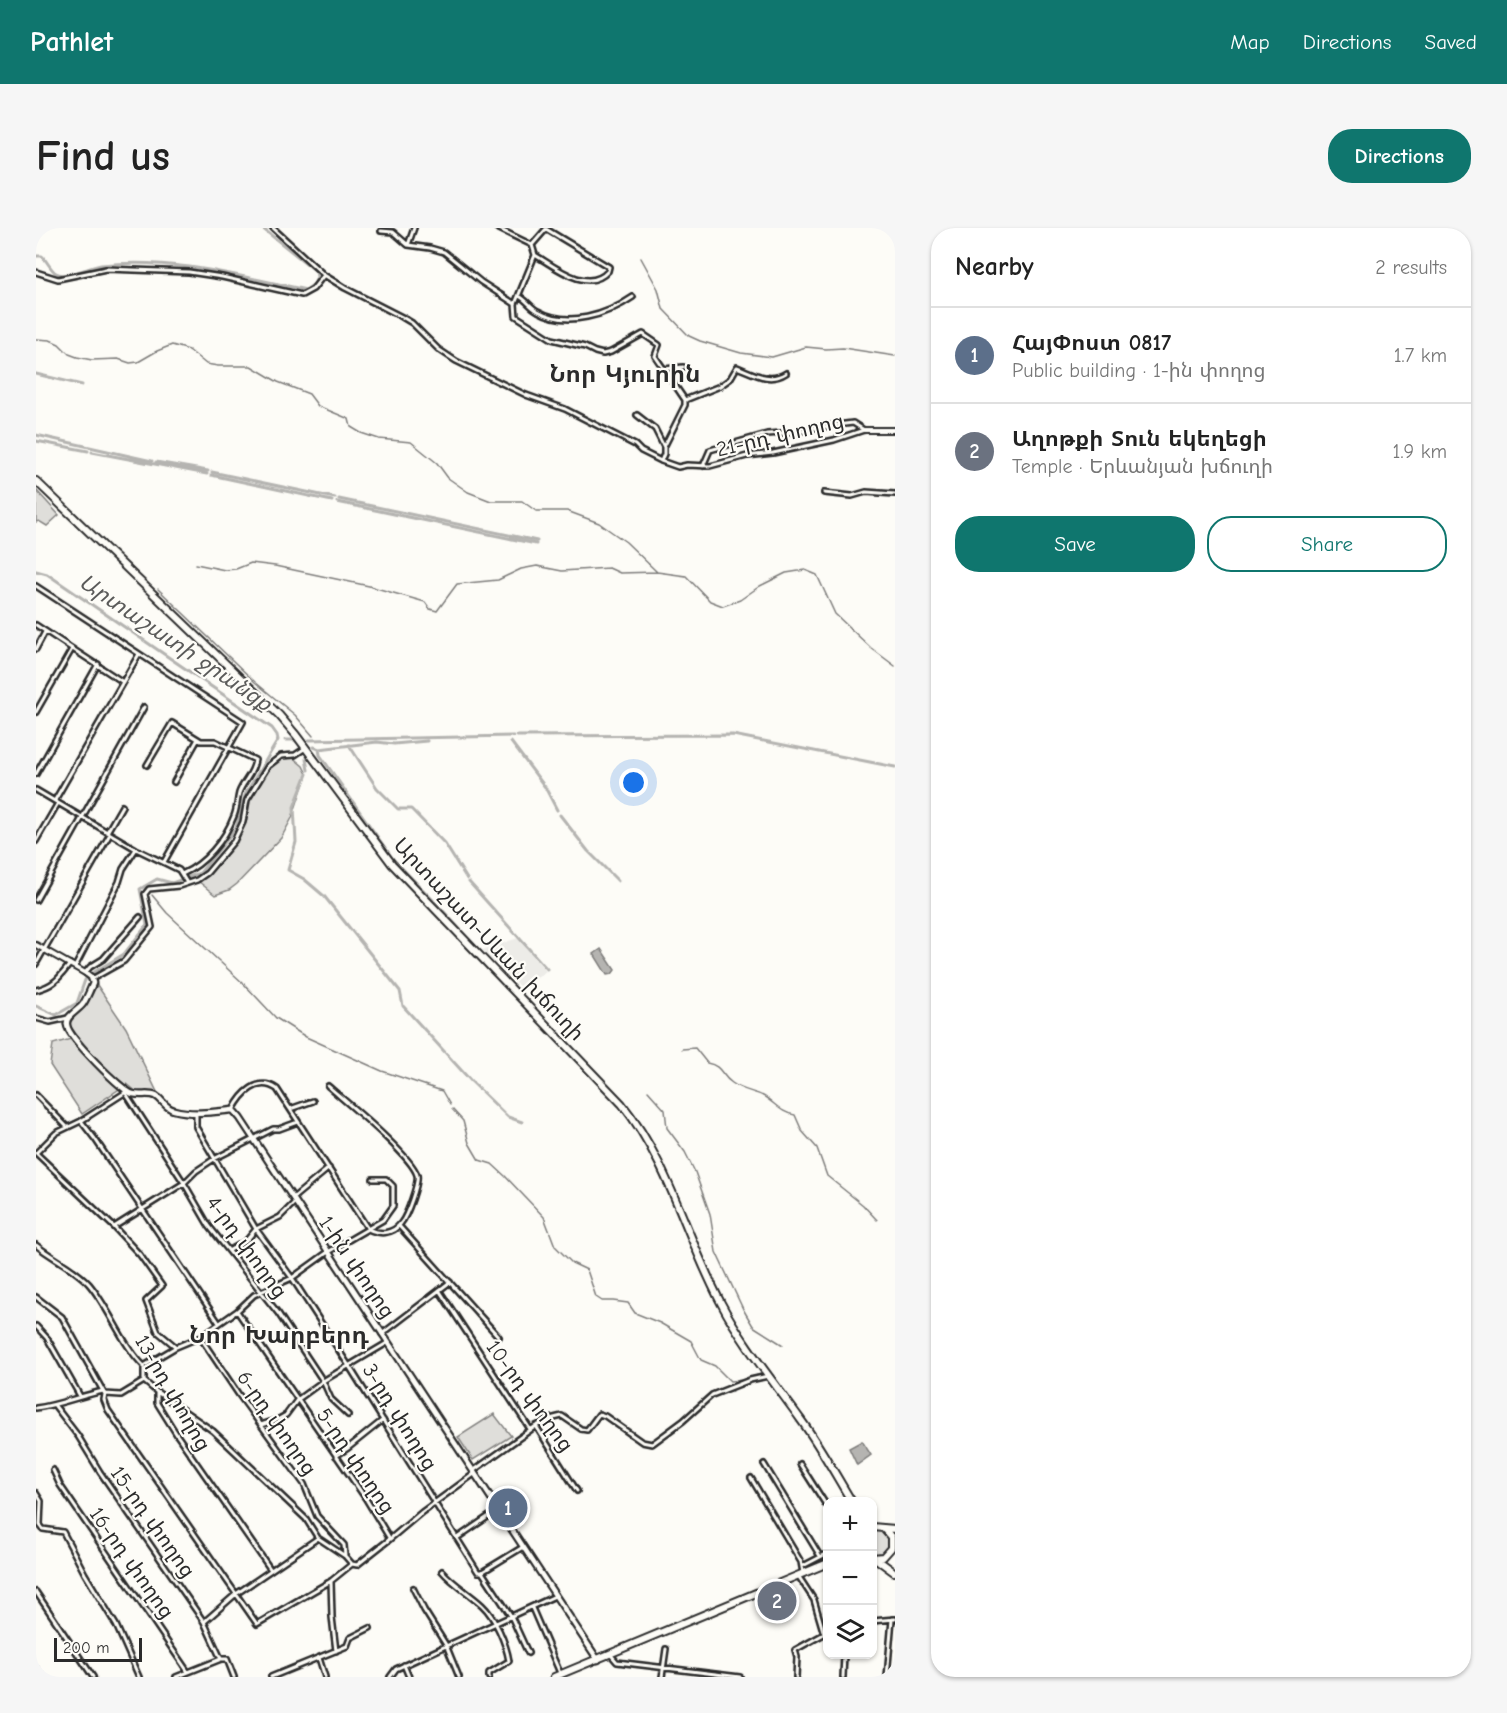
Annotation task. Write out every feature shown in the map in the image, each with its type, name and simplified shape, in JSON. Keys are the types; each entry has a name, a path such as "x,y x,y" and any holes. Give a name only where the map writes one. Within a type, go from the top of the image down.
{"main road":[{"name":"Արտաշատ-Սևան խճուղի","path":"36,481 279,714 392,864 630,1113 658,1158 707,1275 722,1304 815,1441 849,1497"},
{"path":"89,976 93,983 82,1006 68,1018 67,1027 97,1065 127,1092 157,1097 170,1109 196,1113 233,1110"},
{"name":"1-ին փողոց","path":"233,1110 598,1660"},
{"path":"877,1527 895,1529"},
{"path":"884,1529 890,1534 891,1560 895,1572"},
{"path":"877,1558 883,1557 892,1545"},
{"path":"877,1560 895,1572"},
{"path":"557,1676 823,1565"}],"street":[{"name":"21-րդ փողոց","path":"273,228 324,275 412,323 438,349 456,361 526,395 565,409 635,445 641,451 678,467 717,465 747,456 774,453 834,440 864,430 895,430"},
{"path":"408,245 414,228"},
{"path":"497,228 532,245 535,255 515,304 516,316 552,339 585,347 595,352 612,352 643,334 659,345 655,356 685,400 684,410 664,447"},
{"path":"532,245 546,229 609,267 599,279 585,280 535,255"},
{"path":"381,231 393,232 408,245 444,252 481,282 515,304"},
{"path":"36,272 58,279 106,269 189,272 302,295 313,289 324,275"},
{"path":"519,296 542,313 584,318 622,305 633,297"},
{"path":"685,400 720,386 730,379 737,367 771,379 786,373"},
{"path":"664,369 683,368"},
{"path":"637,415 656,429 664,447 661,461"},
{"path":"703,466 710,450 756,436 853,423 864,430"},
{"path":"824,493 852,496 866,492 895,494"},
{"path":"36,586 243,722 164,862"},
{"path":"36,625 123,682"},
{"path":"36,649 46,631"},
{"path":"36,712 72,649"},
{"path":"36,841 140,654"},
{"path":"36,774 98,664"},
{"path":"36,900 144,707"},
{"path":"147,765 172,723 198,739 215,741 255,760 254,768 240,791 235,814 223,836 204,861 182,874"},
{"path":"174,782 198,739"},
{"path":"89,976 124,961 152,927 145,894 149,889 187,884 207,873 234,841 243,822 247,800 268,766 281,756 295,755 306,748"},
{"path":"36,790 136,849 179,870 187,884"},
{"path":"36,964 122,806"},
{"path":"75,967 119,882 123,869 136,849"},
{"path":"89,976 90,967 103,959 140,917"},
{"path":"36,945 89,976"},
{"path":"36,990 48,988 56,983 70,964"},
{"path":"36,1018 50,1022 68,1018"},
{"path":"233,1110 246,1092 260,1084 269,1084 276,1089 290,1109 368,1229 381,1233 399,1226 404,1219 417,1183 414,1169 387,1139 328,1086"},
{"path":"127,1092 81,1121 56,1133 36,1153 140,1255 162,1286 146,1300 158,1332 176,1347"},
{"name":"4-րդ փողոց","path":"127,1092 209,1226 261,1292 323,1381 331,1399 348,1415"},
{"path":"36,1095 67,1127"},
{"path":"290,1109 313,1101"},
{"name":"3-րդ փողոց","path":"196,1113 196,1127 256,1229 292,1278 349,1366 478,1572 482,1572 512,1616 528,1653"},
{"path":"81,1121 219,1323"},
{"path":"114,1227 184,1184 196,1171 214,1160 273,1129 298,1122"},
{"path":"229,1251 246,1242 256,1229 280,1217 293,1200 329,1168"},
{"path":"144,1366 176,1347 200,1337 237,1311 254,1295 292,1278 328,1252 383,1220 393,1206 394,1196 390,1181 373,1179"},
{"name":"10-րդ փողոց","path":"399,1226 499,1337"},
{"name":"13-րդ փողոց","path":"36,1245 87,1281 98,1296 135,1358 144,1366 144,1381 157,1392 157,1403 172,1427 271,1570"},
{"path":"382,1334 450,1281"},
{"name":"10-րդ փողոց","path":"439,1290 530,1429 536,1426 577,1491"},
{"path":"36,1297 62,1317 104,1393 108,1410 257,1624 331,1581 352,1564 357,1565 390,1539"},
{"name":"5-րդ փողոց","path":"237,1311 390,1539 530,1429"},
{"path":"36,1326 47,1338 80,1396"},
{"name":"6-րդ փողոց","path":"200,1337 304,1484 317,1515 344,1545 345,1556"},
{"path":"261,1425 286,1415 297,1400 323,1381 387,1343"},
{"path":"536,1426 562,1416 581,1429 587,1430 599,1414 642,1442 652,1444 712,1395 750,1380 770,1376"},
{"path":"36,1408 55,1406 80,1396 104,1393 121,1395 144,1381"},
{"path":"157,1392 213,1431 306,1519 318,1538 345,1556 352,1564"},
{"name":"15-րդ փողոց","path":"55,1406 78,1436 99,1472 204,1622 221,1659 227,1659 234,1677"},
{"path":"336,1456 383,1420"},
{"path":"764,1464 820,1556"},
{"path":"800,1464 823,1500"},
{"name":"16-րդ փողոց","path":"53,1470 60,1485 188,1672"},
{"path":"751,1478 802,1566 800,1575 814,1600 823,1627"},
{"path":"36,1493 41,1501 40,1525 43,1529 63,1532 84,1574 116,1624 139,1677"},
{"path":"457,1538 498,1510"},
{"path":"204,1622 236,1594 318,1538"},
{"path":"482,1572 523,1547"},
{"path":"802,1566 823,1555"},
{"path":"442,1571 483,1606 495,1623 509,1661 489,1673 489,1677"},
{"path":"331,1581 336,1651"},
{"path":"413,1588 446,1645 459,1677"},
{"path":"36,1592 93,1677"},
{"path":"390,1677 396,1669 404,1665 555,1596"},
{"path":"531,1607 557,1676"},
{"path":"877,1621 894,1619 887,1677"},
{"path":"271,1677 347,1646 350,1638 369,1628"},
{"path":"796,1677 795,1650 823,1637"},
{"path":"663,1677 666,1649"},
{"path":"610,1655 617,1662 740,1677"},
{"path":"319,1658 325,1677"},
{"path":"176,1677 221,1659"},
{"path":"843,1677 844,1659"},
{"path":"404,1665 409,1677"},
{"path":"36,1669 42,1677"}],"shaded area":[{"path":"36,490 59,515 47,526 39,521 36,522"},
{"path":"291,756 303,766 307,774 292,818 281,838 237,884 215,895 198,881 231,846 243,823 247,800 264,773 279,757"},
{"path":"518,938 546,971 522,989 482,950"},
{"path":"601,949 615,970 612,974 607,975 594,954"},
{"path":"97,985 126,1028 159,1096 148,1091 138,1093 127,1084 82,1114 50,1065 53,1044 71,1039 67,1022 85,1007"},
{"path":"494,1414 511,1436 473,1460 458,1437"},
{"path":"862,1441 871,1455 857,1465 849,1448"},
{"path":"877,1529 882,1530 888,1536 888,1548 877,1555"}],"waterway":[{"name":"Արտաշատի ջրանցք","path":"36,256 42,256 54,272 65,275 101,265 127,263 205,269 306,290 314,284 317,277 316,271 262,228"},
{"path":"641,258 658,289 663,309 689,336 700,341 741,353 772,357 806,347 843,348 895,356"},
{"path":"36,339 50,340 59,344 69,354 92,360 118,359 130,363 138,362 172,345 189,350 206,364 251,366 278,382 309,394 318,406 349,419 351,427 361,433 379,439 411,442 437,463 448,478 468,492 491,501 522,501 536,511 567,511 599,523 626,542 657,572"},
{"path":"36,374 82,385"},
{"path":"36,435 152,461"},
{"path":"36,441 88,451"},
{"path":"92,452 207,474"},
{"path":"156,462 208,471"},
{"path":"212,472 335,498"},
{"path":"211,475 332,501"},
{"path":"339,499 537,541"},
{"path":"337,502 536,544"},
{"path":"196,564 225,570 236,569 251,563 275,566 369,586 425,602 430,609 437,611 457,584 498,580 521,569 537,566 562,571 609,568 620,573 657,572 686,576 710,601 723,606 740,600 760,586 786,573 805,570 817,575 835,614 871,648 895,666"},
{"name":"Արտաշատի ջրանցք","path":"36,571 47,574 272,728 278,740 246,793 236,828 200,873 172,883 157,879 140,889 147,925 124,954 85,980 77,1003 56,1015 36,1006"},
{"path":"158,589 255,682 295,715 313,736"},
{"path":"517,736 733,735 895,767"},
{"path":"309,740 513,736"},
{"path":"285,740 294,740"},
{"path":"314,747 319,749 377,742 394,744 427,741"},
{"path":"511,742 545,787 557,810"},
{"path":"349,745 377,788 398,809 411,809 415,813 445,844 467,879"},
{"path":"319,749 320,755 393,859 433,900"},
{"path":"306,759 308,770"},
{"path":"307,774 294,807 296,842 288,870 304,879 324,896 400,991 403,1006 471,1081 508,1117 522,1122"},
{"path":"560,815 588,851 618,881"},
{"path":"469,882 547,969"},
{"path":"152,895 167,913 244,984 276,1018 306,1037 382,1071 442,1091 450,1105"},
{"path":"435,902 480,951"},
{"path":"682,1049 695,1048 707,1063 716,1066 732,1083 763,1096 782,1110 795,1115 802,1131 817,1148 827,1176 863,1205 877,1220"},
{"path":"648,1091 665,1110 667,1128 685,1152 695,1172 710,1214 716,1252 743,1309 753,1326 783,1345"},
{"path":"452,1109 463,1121 469,1143 479,1160 492,1164 544,1217 555,1246 572,1263 587,1270 596,1297 602,1301 628,1303 635,1313 660,1323 691,1341 701,1360 715,1366 730,1381 743,1380 761,1374"}],"place":[{"name":"ՀայՓոստ 0817","path":"508,1508"},
{"name":"Աղոթքի Տուն եկեղեցի","path":"777,1601"}],"district":[{"name":"Նոր Կյուրին","path":"625,374"},
{"name":"Նոր Խարբերդ","path":"279,1335"}]}
